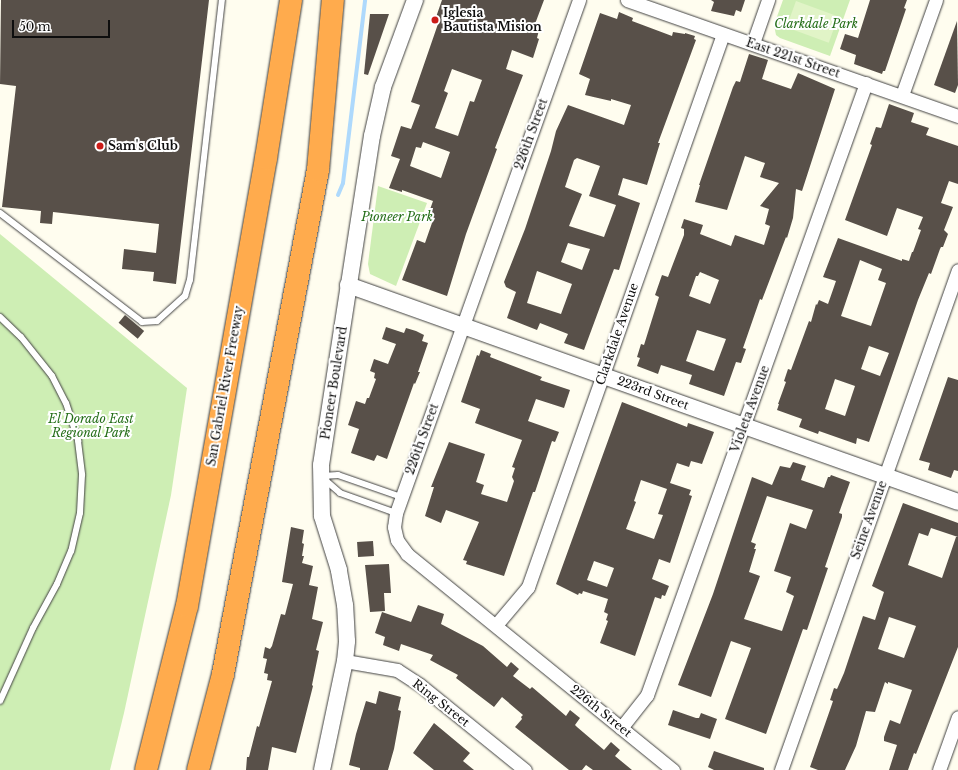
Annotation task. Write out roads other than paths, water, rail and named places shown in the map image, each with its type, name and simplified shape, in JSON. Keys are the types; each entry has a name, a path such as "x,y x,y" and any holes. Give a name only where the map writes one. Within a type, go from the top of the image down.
{"highway":[{"name":"San Gabriel River Freeway","path":"146,770 187,606 266,158 291,0"},
{"path":"198,770 223,674 318,170 333,0"}],"street":[{"name":"Pioneer Boulevard","path":"322,770 345,662 346,641 345,605 339,570 322,516 322,458 372,136 380,101 415,0"},
{"name":"226th Street","path":"579,0 401,497 396,513 394,527 397,540 408,554 673,770"},
{"name":"East 221st Street","path":"627,0 958,116"},
{"path":"753,43 768,0"},
{"path":"902,96 936,0"},
{"name":"Clarkdale Avenue","path":"496,625 528,587 723,34"},
{"name":"Violeta Avenue","path":"621,728 647,695 866,83"},
{"name":"Seine Avenue","path":"781,770 958,270"},
{"name":"223rd Street","path":"348,285 958,502"},
{"name":"Ring Street","path":"345,662 397,670 420,685 525,770"},
{"path":"939,770 958,717"}],"lane":[{"path":"0,213 142,322 157,321 185,296 190,280 222,0"},
{"path":"0,317 21,337 52,376 66,403 78,441 82,475 80,513 71,551 57,584 33,628 0,701"},
{"path":"321,476 338,475 401,497"},
{"path":"321,476 340,493 396,513"}],"waterway":[{"path":"338,195 343,183 365,0"}],"place":[{"name":"Iglesia Bautista Mision","path":"435,20"},
{"name":"Sam's Club","path":"100,146"}],"park label":[{"name":"Clarkdale Park","path":"816,24"},
{"name":"Pioneer Park","path":"397,217"},
{"name":"El Dorado East Regional Park","path":"91,426"}]}
